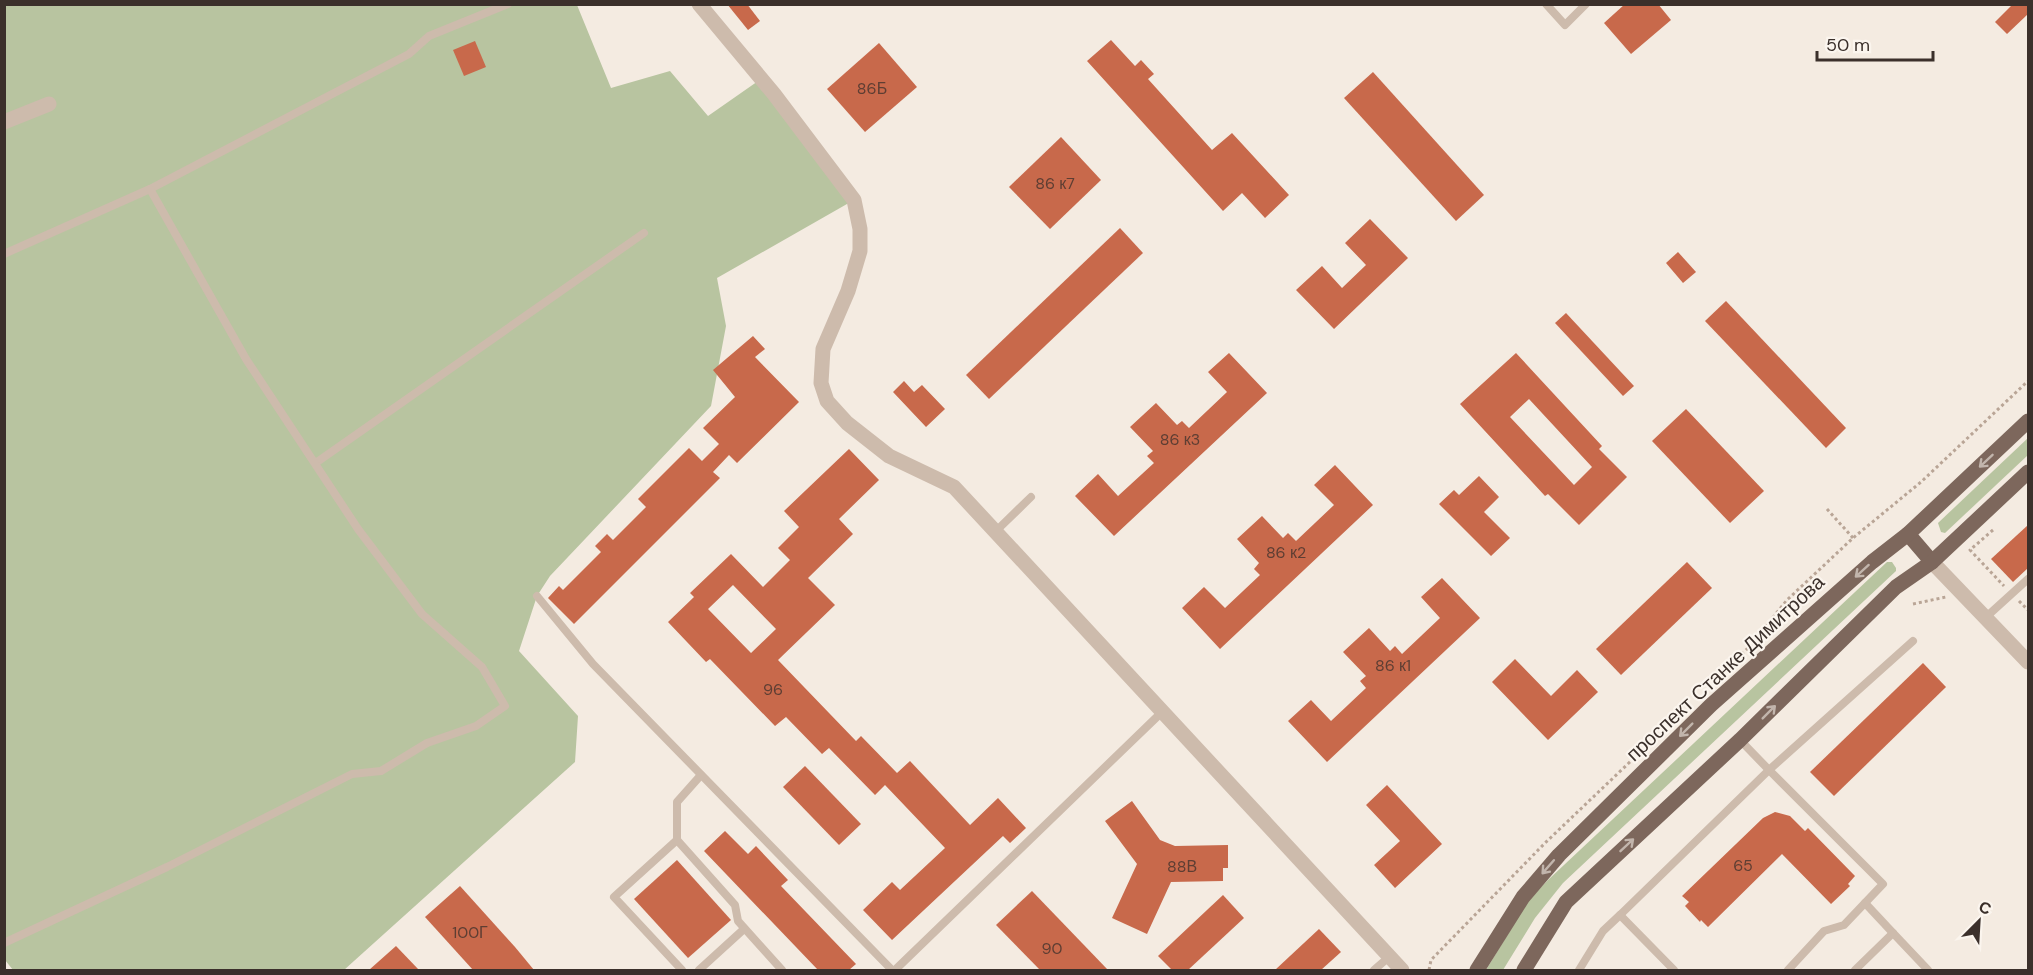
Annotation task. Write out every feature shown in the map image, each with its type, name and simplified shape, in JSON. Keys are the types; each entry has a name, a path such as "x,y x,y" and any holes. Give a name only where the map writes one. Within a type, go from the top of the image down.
{"main road":[{"name":"проспект Станке Димитрова","path":"1477,970 1523,897 1559,855 1711,705 1872,561 1908,534 2028,421"},
{"path":"1524,970 1566,902 1740,740 1896,586 1932,562 2028,471"},
{"path":"1908,534 1932,562"}],"street":[{"path":"699,4 774,94 854,200 860,230 860,251 848,291 823,349 821,383 827,401 847,423 889,456 954,487 1402,970"},
{"path":"4,122 49,104"},
{"path":"1932,562 2028,662"}],"lane":[{"path":"4,254 150,189 409,54 429,36 508,4"},
{"path":"1546,4 1565,25 1586,4"},
{"path":"4,943 167,867 352,774 381,771 428,743 476,726 505,706 482,667 422,614 358,529 317,462 311,460 246,359 150,189"},
{"path":"317,462 644,233"},
{"path":"995,532 1031,497"},
{"path":"1985,618 2028,579"},
{"path":"537,597 593,664 893,970 1162,712"},
{"path":"1579,970 1603,931 1769,770 1913,641"},
{"path":"1740,740 1883,884 1844,925 1824,931 1788,970"},
{"path":"701,775 677,802 677,840 735,905 738,921 782,970"},
{"path":"677,840 614,897 682,970"},
{"path":"1865,903 1928,970"},
{"path":"1620,915 1674,970"},
{"path":"699,970 744,929"},
{"path":"1855,970 1893,933"},
{"path":"1374,970 1389,957"}],"path":[{"path":"1716,679 1750,646 1787,600 1852,538 1921,482 2028,381"},
{"path":"1827,509 1852,538"},
{"path":"1993,530 1970,550 2028,610"},
{"path":"1429,970 1431,960 1545,843 1639,753"}],"green space":[{"path":"4,5 577,5 611,88 670,71 708,116 761,79 854,200 717,278 726,326 711,406 550,576 537,596 519,651 578,716 575,762 344,970 13,970 5,960"},
{"path":"2028,438 2028,455 1945,533 1941,532 1938,523"},
{"path":"1887,562 1892,562 1896,571 1563,883 1535,918 1503,970 1486,970 1528,901 1548,880"}],"building":[{"path":"727,4 747,4 760,21 748,30"},
{"path":"1625,4 1658,4 1671,20 1631,54 1604,23"},
{"path":"2013,4 2028,4 2028,14 2007,34 1995,22"},
{"path":"1111,40 1135,66 1141,60 1154,74 1148,79 1212,150 1232,133 1289,195 1265,218 1242,193 1223,211 1087,61"},
{"path":"475,41 486,67 464,76 453,50"},
{"path":"879,43 917,87 865,132 827,89"},
{"path":"1373,72 1484,195 1456,221 1344,98"},
{"path":"1061,137 1101,180 1050,229 1009,187"},
{"path":"1370,219 1408,258 1334,329 1296,290 1322,266 1342,288 1366,265 1345,243"},
{"path":"1120,228 1143,253 989,399 966,375"},
{"path":"1678,252 1696,272 1683,283 1666,263"},
{"path":"1726,301 1846,428 1826,448 1705,321"},
{"path":"1566,313 1634,386 1623,396 1555,323"},
{"path":"753,336 765,349 755,357 799,402 737,463 729,455 713,472 720,478 574,624 548,598 559,586 563,590 601,552 595,546 607,534 613,540 646,507 638,499 689,448 702,461 719,444 703,428 735,397 713,370"},
{"path":"1229,353 1267,393 1114,536 1075,496 1098,474 1118,496 1154,463 1147,456 1153,451 1130,427 1156,403 1177,425 1182,421 1189,428 1227,392 1208,372"},
{"path":"1516,353 1602,446 1599,449 1627,477 1579,525 1548,494 1545,496 1460,404","holes":["1529,399 1592,467 1574,485 1510,417"]},
{"path":"904,381 914,392 922,385 945,409 926,427 893,392"},
{"path":"1686,409 1764,491 1730,523 1652,441"},
{"path":"849,449 879,480 839,519 853,534 808,578 835,605 778,660 856,741 861,736 897,773 910,761 970,825 998,798 1026,828 1010,843 1003,836 892,940 863,910 892,882 900,890 945,848 885,785 875,795 829,748 822,754 786,717 775,726 710,659 706,662 668,622 694,597 690,593 731,554 763,587 790,560 778,548 799,527 784,511","holes":["733,585 776,629 751,653 708,609"]},
{"path":"1335,465 1373,505 1220,649 1182,608 1204,587 1225,608 1260,575 1254,569 1259,563 1237,539 1262,516 1283,538 1288,533 1296,541 1334,505 1314,485"},
{"path":"1479,476 1499,497 1484,512 1510,538 1491,556 1439,504 1454,490 1459,495"},
{"path":"2028,525 2028,568 2013,582 1991,559"},
{"path":"1687,562 1712,588 1621,675 1596,649"},
{"path":"1442,578 1480,618 1327,762 1288,721 1311,700 1331,721 1366,688 1360,681 1366,676 1343,652 1369,628 1390,651 1395,646 1402,654 1440,618 1421,597"},
{"path":"1515,659 1551,696 1577,670 1598,692 1548,740 1492,682"},
{"path":"1923,663 1946,687 1834,796 1810,772"},
{"path":"805,766 861,824 839,845 783,787"},
{"path":"1387,785 1442,844 1395,888 1374,865 1400,841 1366,805"},
{"path":"1132,801 1160,840 1175,846 1228,845 1228,868 1223,868 1223,881 1171,882 1147,934 1112,918 1137,864 1105,821"},
{"path":"1775,812 1790,816 1805,831 1808,828 1855,876 1848,884 1850,886 1831,904 1782,854 1708,927 1701,920 1700,922 1685,906 1689,902 1682,896 1763,818"},
{"path":"725,831 748,854 756,846 788,880 781,886 856,964 849,970 818,970 704,851"},
{"path":"677,860 731,920 688,958 634,899"},
{"path":"460,886 534,970 473,970 425,917"},
{"path":"1032,891 1108,970 1040,970 996,925"},
{"path":"1223,895 1244,918 1188,970 1172,970 1158,956"},
{"path":"1319,929 1341,952 1321,970 1275,970"},
{"path":"396,946 419,970 369,970"}]}
